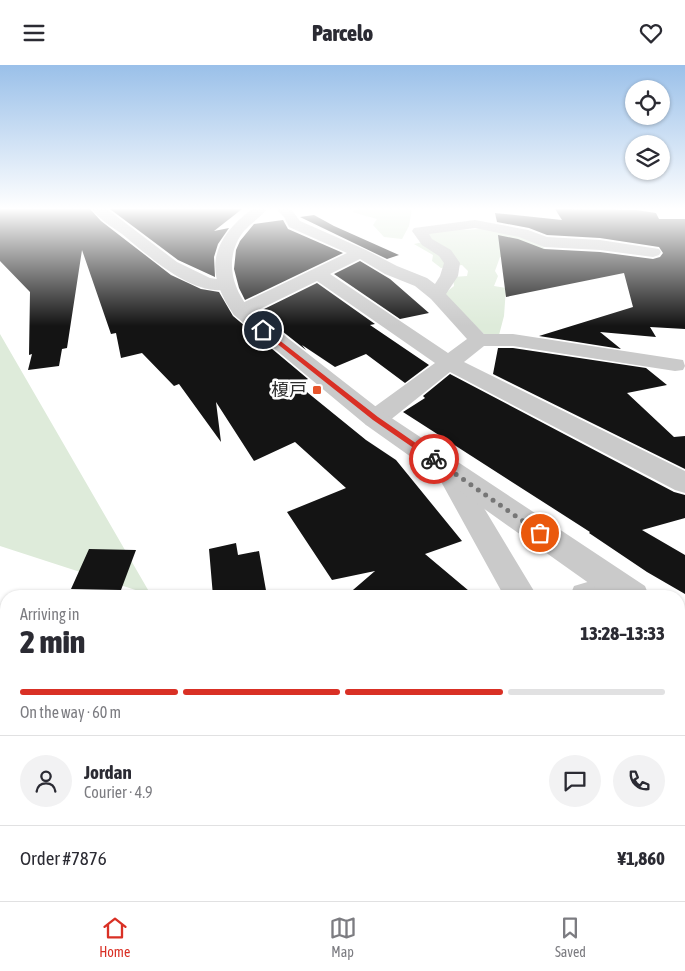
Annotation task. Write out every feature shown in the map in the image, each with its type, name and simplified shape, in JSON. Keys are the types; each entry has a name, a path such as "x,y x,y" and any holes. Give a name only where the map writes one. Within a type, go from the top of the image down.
{"street":[{"path":"148,248 171,266 206,283 224,285"},
{"path":"226,248 221,267 224,285 231,301 240,311 375,419 622,590"},
{"path":"349,248 420,283 437,295 479,340"},
{"path":"437,248 445,253 452,263 449,276 437,295"},
{"path":"639,248 653,252"},
{"path":"240,311 360,253"},
{"path":"318,274 449,363 685,483"},
{"path":"375,419 479,340 513,339 682,366"},
{"path":"446,467 518,590"}],"green space":[{"path":"421,248 544,248 553,258 500,257 495,271 498,276 494,286 506,288 504,316 499,335 484,334 444,294 454,286 453,277 467,276 468,271 462,265 441,268 432,261 433,255"},
{"path":"0,334 148,590 136,590 0,546"}],"building":[{"path":"0,248 136,248 171,275 201,289 219,292 233,316 308,379 297,384 366,440 396,460 462,541 425,554 468,590 353,590 375,571 332,580 287,512 346,488 295,442 254,461 216,402 221,442 179,384 174,386 142,353 121,358 116,333 111,334 82,250 67,348 62,349 59,366 28,370 32,354 29,355 30,292 0,261"},
{"path":"162,248 217,248 214,257 215,277 178,260"},
{"path":"237,248 332,248 343,253 245,300 239,288 234,269"},
{"path":"364,248 383,248 399,255 387,259"},
{"path":"500,248 541,248 600,252 653,259 660,257 663,253 660,248 685,248 685,329 650,327 656,337 600,332 621,349 539,336 633,307 624,273 506,297"},
{"path":"360,261 390,279 429,313 400,319 334,274"},
{"path":"317,283 375,324 370,325 429,365 405,383 366,354 335,367 302,345 306,350 258,312"},
{"path":"498,348 513,348 646,368 667,385 627,393 674,437 685,436 685,469 493,374"},
{"path":"450,374 674,492 685,495 685,518 642,530 685,555 685,590 678,590 647,572 590,532 403,412 425,398 423,396"},
{"path":"236,543 238,555 259,551 266,590 212,590 209,549"},
{"path":"89,549 136,550 121,590 71,589"}],"way so far":[{"path":"434,459 540,533"}],"place":[{"name":"榎戸","path":"317,390"}],"route":[{"path":"263,330 375,419 434,459"}]}
